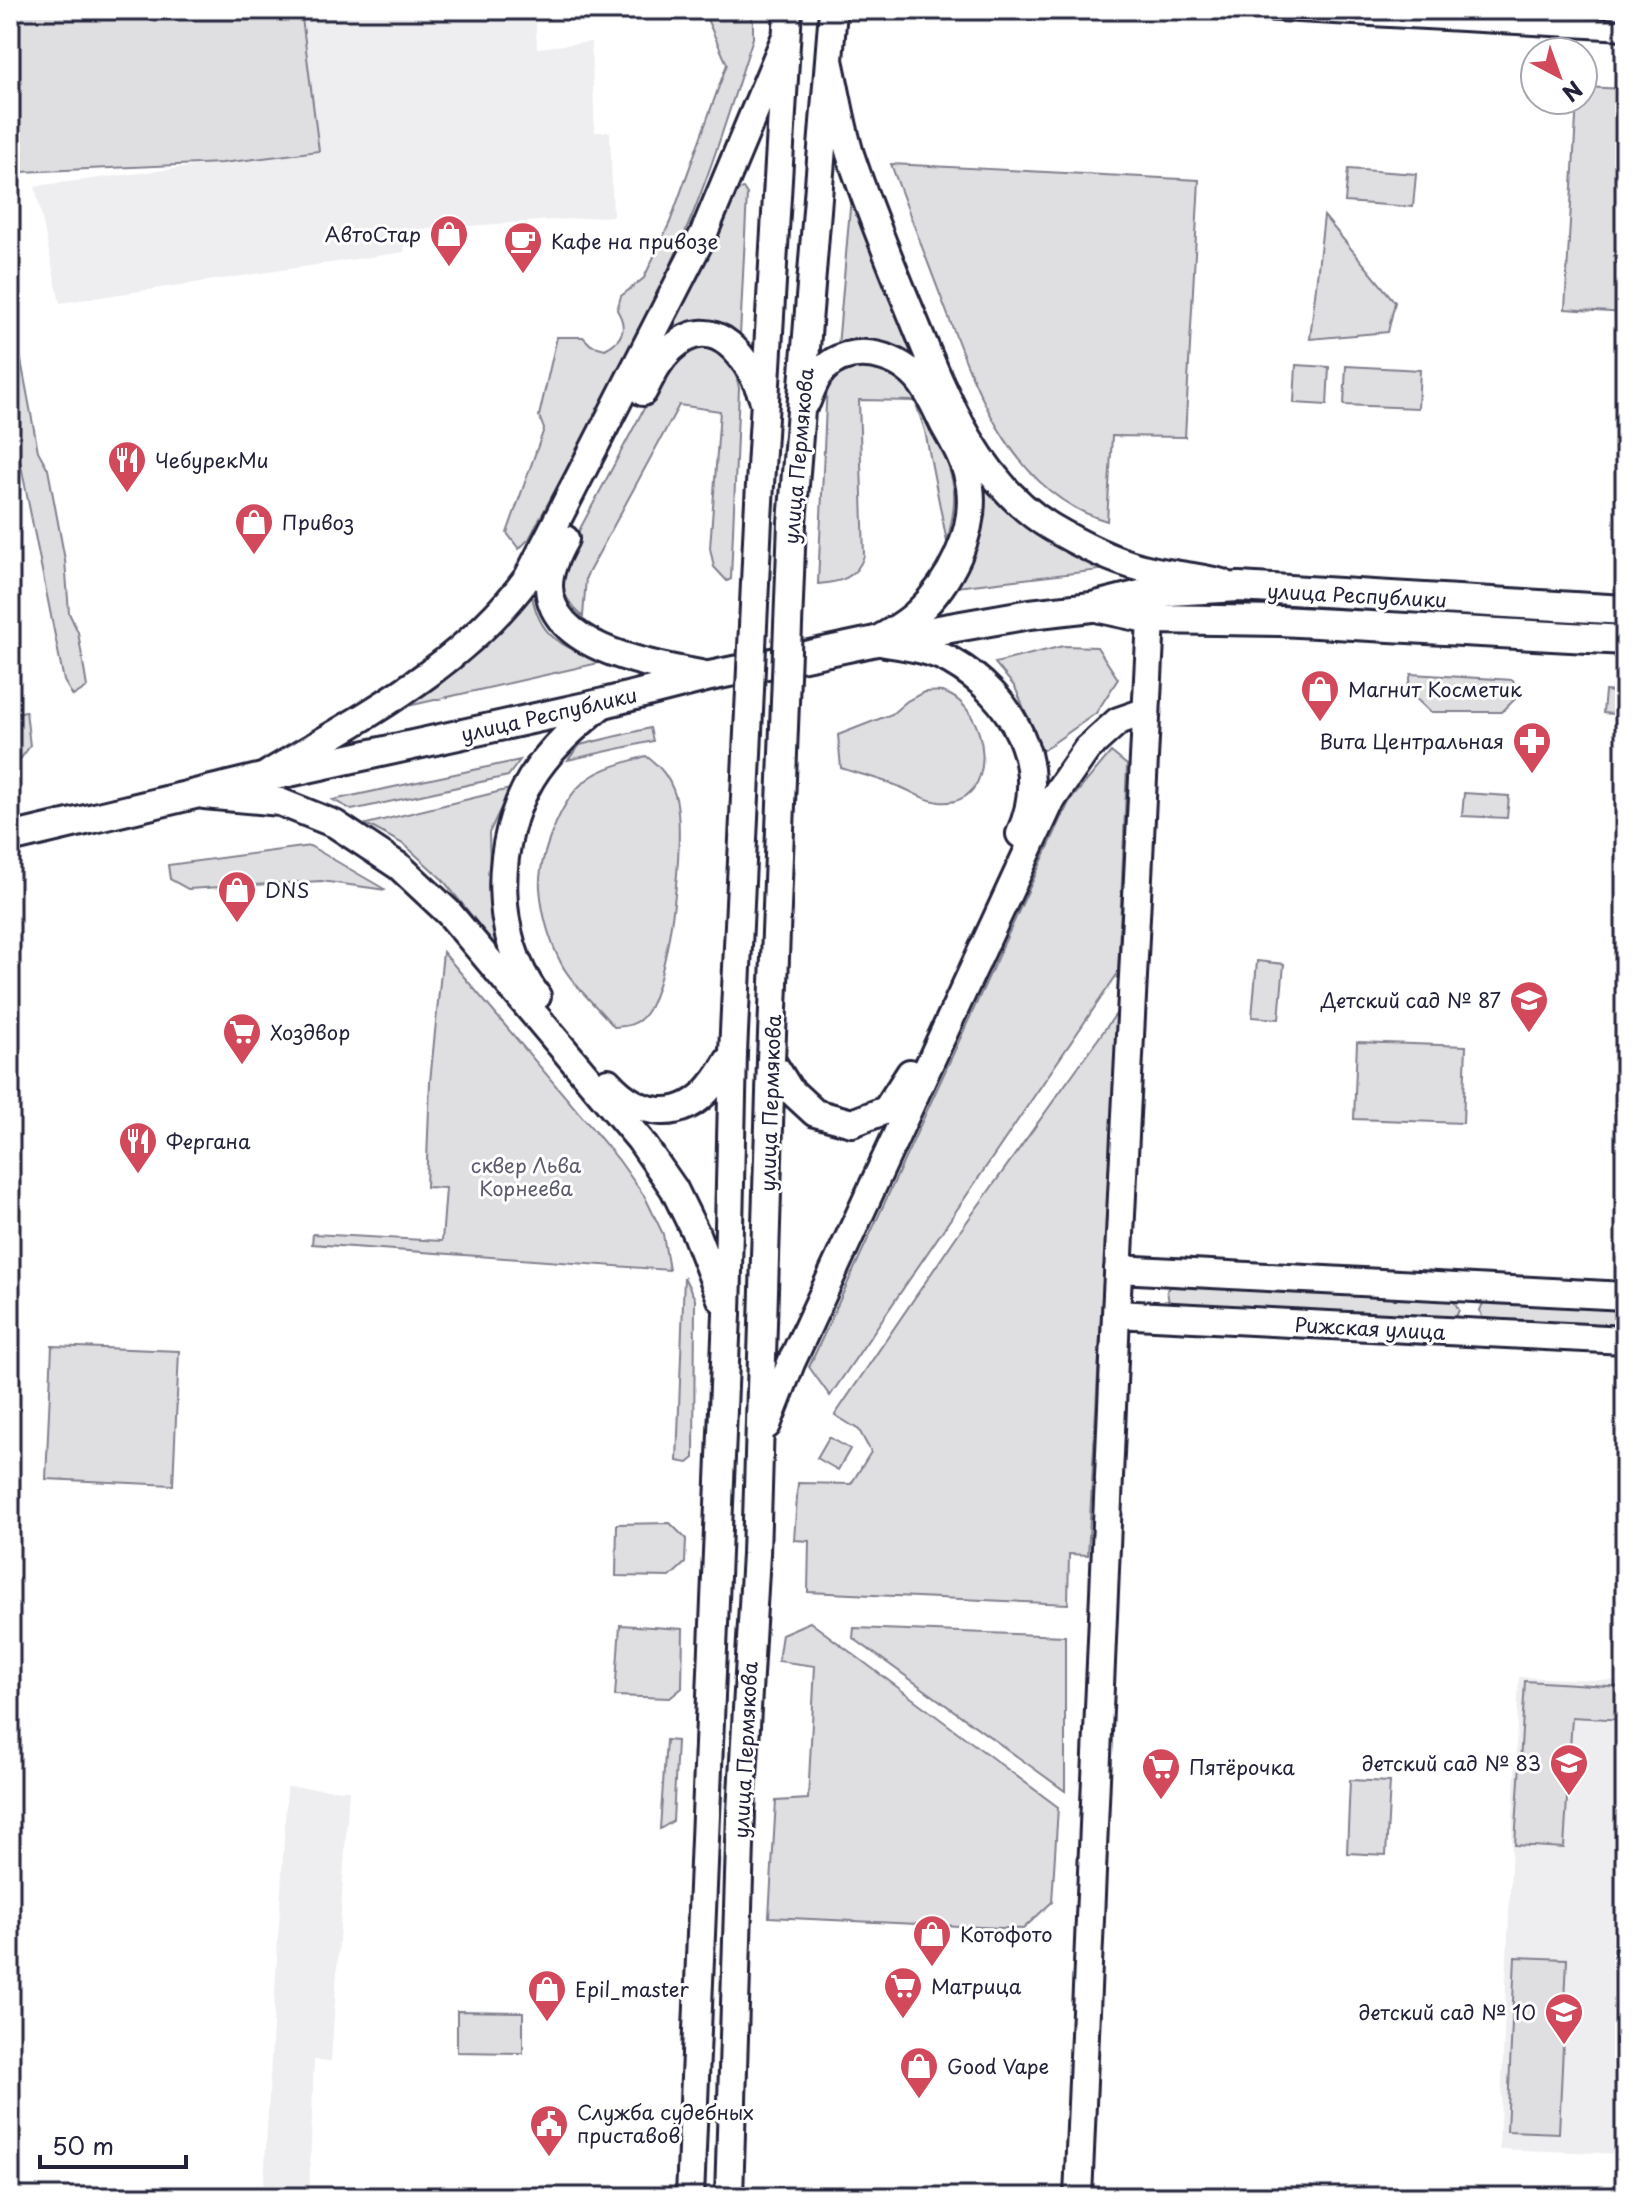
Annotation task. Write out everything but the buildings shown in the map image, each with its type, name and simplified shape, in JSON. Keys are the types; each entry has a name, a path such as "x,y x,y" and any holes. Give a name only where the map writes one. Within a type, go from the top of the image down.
{"main road":[{"path":"262,778 438,668 489,624 528,577 703,235 787,23 768,10"},
{"name":"улица Пермякова","path":"729,2197 741,1812 756,1554 792,523 833,10"},
{"name":"улица Пермякова","path":"690,2197 727,1314 733,1053 764,401 787,23"},
{"path":"829,60 850,153 881,239 941,382 962,423 1000,482 1022,505 1049,526 1119,561 1239,587"},
{"path":"710,676 622,657 575,633 561,619 551,602 549,584 554,559 656,367 670,350 685,338 702,334 721,339 741,354 753,373 764,401"},
{"path":"802,412 818,376 826,367 844,357 858,354 890,358 916,377 961,456 970,486 970,515 954,564 940,587 918,612 876,641"},
{"name":"улица Республики","path":"10,838 262,778 604,703 710,676 876,641 1030,614 1092,607 1152,592 1239,587 1625,610"},
{"name":"улица Республики","path":"1092,607 1151,619 1280,621 1625,640"},
{"path":"1078,2197 1118,1269 1151,619"},
{"path":"771,1060 789,1089 815,1113 852,1123 886,1110 912,1069 1018,841 1031,801 1029,763 1020,732 1006,707 983,683 950,660 917,649 876,641"},
{"path":"604,703 571,729 551,752 532,778 511,821 504,875 507,926 514,956 524,979 553,1018 612,1086 633,1103 653,1112 672,1111 691,1103 711,1087 733,1053"},
{"path":"759,1443 791,1363 1051,801 1087,749 1118,721 1144,712"},
{"path":"196,794 280,802 335,824 400,867 449,913 640,1140 674,1189 696,1234 727,1314"},
{"path":"1118,1269 1625,1296"},
{"name":"Рижская улица","path":"1116,1314 1625,1340"}],"street":[{"path":"1261,10 1625,30"}],"shaded area":[{"path":"301,10 535,10 537,48 591,42 595,132 610,132 613,216 407,230 404,252 60,303 35,186 318,151"},
{"path":"1519,1677 1625,1681 1625,2154 1499,2149"},
{"path":"287,1787 349,1790 331,2061 314,2060 309,2197 263,2197"}],"green space":[{"path":"10,10 301,10 319,151 222,163 21,172 10,111"},
{"path":"703,10 750,10 753,22 753,38 714,158 670,268 529,539 519,549 507,533 544,429 539,416 557,337 583,337 591,345 605,349 620,337 623,328 617,310 621,296 644,278 670,222 727,64"},
{"path":"1599,88 1625,89 1625,313 1565,309 1576,116 1599,116"},
{"path":"891,164 1199,180 1185,437 1112,436 1107,521 1073,507 1044,486 1020,460 999,430 967,364"},
{"path":"1348,169 1416,174 1413,207 1345,202"},
{"path":"852,185 918,358 888,347 838,347"},
{"path":"743,188 747,194 740,336 723,325 705,320 687,322 669,332 736,192"},
{"path":"1324,216 1395,302 1388,332 1310,339"},
{"path":"10,302 38,451 48,469 65,560 69,613 78,632 87,687 73,696 64,681 10,410"},
{"path":"686,347 707,349 722,355 733,368 739,388 731,579 727,581 714,567 710,548 720,411 679,405 586,577 583,617 566,597 562,584 565,557 666,367"},
{"path":"867,364 889,369 901,378 932,425 952,479 954,498 950,529 947,542 925,431 915,401 859,400 864,556 857,570 846,578 818,584 827,382 842,370"},
{"path":"1296,365 1329,367 1327,405 1294,403"},
{"path":"1346,366 1420,370 1418,408 1344,405"},
{"path":"986,486 1024,525 1100,570 956,587 977,539"},
{"path":"532,596 541,623 556,640 603,662 399,708 487,642"},
{"path":"1063,646 1097,647 1118,679 1096,713 1042,751 1015,687 995,663"},
{"path":"1411,674 1513,680 1518,696 1502,712 1430,712 1407,690"},
{"path":"1605,691 1625,693 1625,715 1603,713"},
{"path":"924,692 942,692 959,701 971,716 979,734 981,773 973,789 959,800 930,800 890,783 841,768 838,735 892,714"},
{"path":"26,711 30,746 16,765 10,766 10,714"},
{"path":"650,728 653,741 568,760 580,745"},
{"path":"1111,752 1127,765 1118,973 830,1396 809,1367 1069,802"},
{"path":"646,756 664,773 675,795 679,841 674,906 662,971 646,1013 636,1022 614,1027 562,965 545,918 540,876 559,816 575,791 598,773"},
{"path":"520,760 508,776 352,810 333,800"},
{"path":"510,789 489,833 490,873 500,951 443,880 405,845 366,824"},
{"path":"1464,793 1509,796 1507,818 1462,816"},
{"path":"310,846 386,890 321,881 188,889 170,879 168,865"},
{"name":"сквер Льва Корнеева","path":"443,952 618,1159 645,1197 663,1234 669,1270 312,1244 313,1234 442,1241 446,1188 426,1187 430,1082"},
{"path":"1257,961 1284,964 1279,1019 1252,1017"},
{"path":"1118,1011 1088,1555 1069,1554 1068,1604 808,1592 809,1541 794,1540 798,1483 851,1484 871,1452 859,1430 835,1415 958,1234"},
{"path":"1357,1042 1466,1046 1463,1123 1354,1119"},
{"path":"684,1277 695,1299 694,1458 688,1463 677,1461"},
{"path":"1175,1283 1452,1298 1459,1310 1455,1319 1169,1304 1167,1290"},
{"path":"1484,1301 1625,1305 1625,1331 1483,1320 1480,1310"},
{"path":"52,1346 179,1351 173,1485 46,1479"},
{"path":"829,1437 850,1449 838,1470 817,1458"},
{"path":"670,1523 686,1539 685,1563 670,1577 616,1576 617,1524"},
{"path":"810,1622 1058,1807 1052,1902 1023,1929 769,1917 776,1801 808,1799 815,1666 778,1661 782,1634"},
{"path":"620,1625 683,1629 682,1688 670,1698 615,1696"},
{"path":"854,1628 1065,1636 1065,1791 853,1638"},
{"path":"1525,1681 1625,1687 1625,1720 1572,1717 1564,1848 1515,1845"},
{"path":"666,1740 677,1741 673,1821 660,1829"},
{"path":"1350,1780 1390,1782 1386,1855 1347,1853"},
{"path":"1515,1957 1567,1959 1559,2133 1507,2131"},
{"path":"457,2011 523,2012 523,2053 457,2052"}],"place":[{"name":"АвтоСтар","path":"449,268"},
{"name":"Кафе на привозе","path":"523,275"},
{"name":"ЧебурекМи","path":"127,494"},
{"name":"Привоз","path":"254,556"},
{"name":"Магнит Косметик","path":"1320,723"},
{"name":"Вита Центральная","path":"1532,775"},
{"name":"DNS","path":"237,924"},
{"name":"Детский сад № 87","path":"1529,1034"},
{"name":"Хоздвор","path":"242,1066"},
{"name":"Фергана","path":"138,1175"},
{"name":"детский сад № 83","path":"1569,1797"},
{"name":"Пятёрочка","path":"1161,1801"},
{"name":"Котофото","path":"932,1968"},
{"name":"Матрица","path":"903,2020"},
{"name":"Epil_master","path":"547,2023"},
{"name":"детский сад № 10","path":"1564,2046"},
{"name":"Good Vape","path":"919,2100"},
{"name":"Служба судебных приставов","path":"549,2158"}]}
